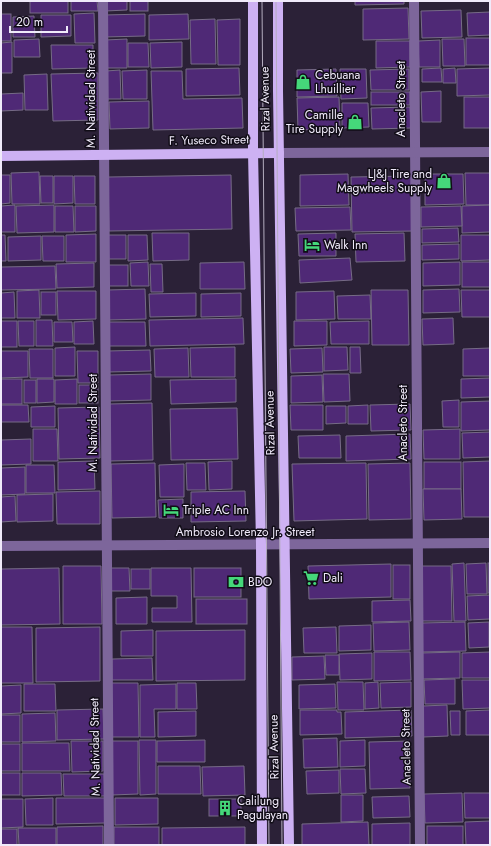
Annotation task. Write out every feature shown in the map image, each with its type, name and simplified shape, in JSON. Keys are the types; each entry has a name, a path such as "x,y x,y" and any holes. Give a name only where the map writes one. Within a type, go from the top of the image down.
{"main road":[{"name":"Rizal Avenue","path":"253,1 253,152 261,544 262,845"},
{"name":"Rizal Avenue","path":"278,1 289,845"},
{"name":"F. Yuseco Street","path":"1,156 253,152 279,153"}],"street":[{"name":"M. Natividad Street","path":"104,1 106,545 109,845"},
{"name":"Anacleto Street","path":"414,1 416,544 420,845"},
{"name":"F. Yuseco Street","path":"279,153 490,152"},
{"name":"Ambrosio Lorenzo Jr. Street","path":"1,546 490,543"}],"building":[{"path":"30,1 68,1 68,13 30,13"},
{"path":"71,1 97,1 98,11 71,11"},
{"path":"104,1 127,1 127,10 105,11"},
{"path":"130,1 148,1 148,11 130,11"},
{"path":"355,1 404,1 404,4 355,5"},
{"path":"408,8 409,39 363,40 363,9"},
{"path":"461,10 462,37 422,38 421,11"},
{"path":"490,12 490,35 468,36 467,13"},
{"path":"94,13 95,43 75,43 74,14"},
{"path":"1,14 11,14 11,41 1,41"},
{"path":"145,14 145,36 104,37 104,15"},
{"path":"188,14 189,39 149,40 149,15"},
{"path":"41,15 71,15 71,36 41,37"},
{"path":"34,16 35,37 13,37 13,17"},
{"path":"215,19 216,64 191,64 190,20"},
{"path":"240,19 240,65 218,65 217,20"},
{"path":"466,38 490,38 490,65 466,65"},
{"path":"39,39 40,57 14,57 14,40"},
{"path":"127,39 127,68 105,68 105,40"},
{"path":"442,39 464,39 465,66 443,66"},
{"path":"440,40 440,67 419,67 418,41"},
{"path":"376,41 410,41 410,67 376,68"},
{"path":"12,42 12,73 1,73 1,43"},
{"path":"182,42 182,67 151,68 150,43"},
{"path":"128,43 148,43 149,67 128,67"},
{"path":"51,45 93,45 93,68 52,69"},
{"path":"239,68 240,95 186,96 186,69"},
{"path":"441,68 442,82 422,82 422,69"},
{"path":"455,68 456,83 443,83 443,69"},
{"path":"490,68 490,95 457,96 457,69"},
{"path":"336,69 337,96 297,97 297,70"},
{"path":"340,69 366,69 367,98 341,99"},
{"path":"409,69 409,90 371,90 370,70"},
{"path":"120,70 121,99 107,99 106,71"},
{"path":"147,70 147,99 123,99 122,71"},
{"path":"151,71 182,71 183,99 242,98 243,128 153,130"},
{"path":"98,73 98,120 53,121 51,74"},
{"path":"47,74 48,110 25,110 24,75"},
{"path":"441,91 441,122 422,122 421,92"},
{"path":"371,92 410,92 410,105 371,105"},
{"path":"23,93 23,110 1,111 1,94"},
{"path":"339,97 340,129 298,130 297,98"},
{"path":"464,97 490,97 490,128 464,128"},
{"path":"149,101 149,128 110,129 109,102"},
{"path":"342,103 368,103 369,127 342,128"},
{"path":"410,107 411,128 372,129 371,108"},
{"path":"39,172 40,204 12,204 11,173"},
{"path":"465,173 490,173 490,205 466,205"},
{"path":"348,174 349,205 300,206 300,175"},
{"path":"425,174 463,174 464,204 425,205"},
{"path":"1,175 10,175 10,203 1,204"},
{"path":"231,175 232,229 109,231 108,177"},
{"path":"40,176 53,176 53,203 41,203"},
{"path":"54,176 73,176 73,203 54,204"},
{"path":"74,176 95,176 95,204 75,204"},
{"path":"413,176 414,231 352,232 351,177"},
{"path":"15,205 15,232 1,232 1,206"},
{"path":"54,205 54,232 17,233 16,206"},
{"path":"490,205 490,232 462,233 462,206"},
{"path":"55,206 73,206 74,232 55,232"},
{"path":"75,206 96,206 96,231 75,232"},
{"path":"461,206 462,226 421,227 421,207"},
{"path":"350,207 351,230 296,231 295,208"},
{"path":"458,228 459,242 422,243 422,229"},
{"path":"152,233 189,233 189,260 153,261"},
{"path":"336,233 336,256 299,256 298,234"},
{"path":"404,233 405,261 356,262 355,234"},
{"path":"96,234 96,262 66,262 66,235"},
{"path":"1,235 5,235 6,261 1,261"},
{"path":"107,235 126,235 126,259 108,259"},
{"path":"128,235 147,235 148,260 128,261"},
{"path":"461,235 490,235 490,260 461,261"},
{"path":"41,236 41,260 8,261 8,237"},
{"path":"42,236 64,236 64,261 43,261"},
{"path":"459,244 459,259 422,260 422,245"},
{"path":"350,258 352,280 300,283 299,260"},
{"path":"148,262 149,286 131,286 130,263"},
{"path":"244,262 245,289 200,289 200,263"},
{"path":"460,262 460,285 423,286 423,263"},
{"path":"462,262 490,262 490,287 462,287"},
{"path":"94,263 94,287 57,288 56,264"},
{"path":"150,264 162,264 163,292 151,292"},
{"path":"108,265 128,265 128,286 108,286"},
{"path":"55,266 56,289 1,290 1,267"},
{"path":"145,289 146,319 108,320 107,290"},
{"path":"459,289 460,312 423,313 423,290"},
{"path":"39,290 40,318 17,318 17,291"},
{"path":"371,290 408,290 409,345 372,345"},
{"path":"461,290 490,290 490,317 462,317"},
{"path":"57,291 96,291 96,319 58,320"},
{"path":"334,291 335,319 296,320 296,292"},
{"path":"14,292 15,318 1,318 1,293"},
{"path":"41,292 56,292 56,315 41,315"},
{"path":"196,293 196,316 150,317 149,294"},
{"path":"241,293 241,316 201,317 201,294"},
{"path":"370,295 371,319 338,319 337,296"},
{"path":"243,318 244,344 150,346 149,320"},
{"path":"453,318 454,344 423,345 422,319"},
{"path":"36,320 52,320 53,346 36,346"},
{"path":"1,321 17,321 17,347 1,347"},
{"path":"18,321 34,321 34,346 19,346"},
{"path":"93,321 94,344 74,344 74,322"},
{"path":"294,321 327,321 327,345 294,346"},
{"path":"369,321 369,344 331,344 330,322"},
{"path":"54,322 72,322 73,342 54,342"},
{"path":"108,322 145,322 146,346 108,346"},
{"path":"75,347 75,376 55,376 55,348"},
{"path":"235,347 235,377 191,377 190,348"},
{"path":"324,347 347,347 348,370 324,371"},
{"path":"350,347 360,347 361,373 350,373"},
{"path":"188,348 189,377 155,377 154,349"},
{"path":"322,348 323,372 291,373 290,349"},
{"path":"490,348 490,376 463,376 463,349"},
{"path":"29,349 53,349 53,378 30,378"},
{"path":"150,350 151,371 108,372 107,351"},
{"path":"1,351 28,351 28,377 1,378"},
{"path":"77,351 98,351 98,383 78,383"},
{"path":"151,374 151,400 109,401 108,375"},
{"path":"323,374 349,374 350,401 324,402"},
{"path":"322,375 323,402 291,403 291,376"},
{"path":"490,378 490,397 461,398 461,379"},
{"path":"1,379 22,379 22,404 1,404"},
{"path":"37,379 54,379 54,402 37,403"},
{"path":"77,379 77,404 55,404 55,380"},
{"path":"236,379 236,402 171,404 170,380"},
{"path":"24,380 36,380 36,403 24,403"},
{"path":"79,385 98,385 98,403 79,403"},
{"path":"459,400 459,427 443,427 442,401"},
{"path":"490,401 490,430 461,431 461,402"},
{"path":"152,403 153,460 110,461 109,404"},
{"path":"410,404 411,430 371,431 370,405"},
{"path":"1,405 28,405 29,422 1,422"},
{"path":"290,405 323,405 323,430 291,430"},
{"path":"368,405 368,424 348,424 348,406"},
{"path":"55,406 55,427 31,427 31,407"},
{"path":"326,406 346,406 346,423 326,424"},
{"path":"99,407 100,458 59,459 58,408"},
{"path":"237,408 238,459 171,460 170,409"},
{"path":"33,429 57,429 58,461 33,461"},
{"path":"460,429 460,459 424,459 423,430"},
{"path":"490,432 490,457 463,458 462,433"},
{"path":"410,434 411,459 346,461 346,436"},
{"path":"340,435 341,458 299,458 298,436"},
{"path":"31,439 31,464 1,465 1,440"},
{"path":"94,461 95,489 58,490 58,462"},
{"path":"232,461 232,489 209,490 208,462"},
{"path":"490,461 490,517 464,517 463,462"},
{"path":"424,462 461,462 461,489 424,489"},
{"path":"155,463 156,517 112,518 111,464"},
{"path":"186,463 205,463 206,490 187,490"},
{"path":"366,463 367,519 294,521 292,464"},
{"path":"410,463 411,519 369,520 368,464"},
{"path":"184,464 184,497 160,497 159,465"},
{"path":"26,465 54,465 55,493 26,493"},
{"path":"25,467 25,494 1,495 1,468"},
{"path":"423,489 461,489 462,519 424,520"},
{"path":"100,491 100,524 57,524 56,492"},
{"path":"245,491 246,521 191,522 191,492"},
{"path":"53,494 53,521 17,522 17,495"},
{"path":"15,496 16,521 1,522 1,497"},
{"path":"183,499 183,518 159,518 158,500"},
{"path":"464,563 466,621 454,621 452,564"},
{"path":"486,563 487,594 467,594 466,564"},
{"path":"488,563 490,563 490,593 488,593"},
{"path":"391,564 391,597 309,599 308,566"},
{"path":"393,565 410,565 410,599 393,599"},
{"path":"63,566 101,566 102,624 63,624"},
{"path":"421,566 451,566 452,621 422,621"},
{"path":"59,568 60,624 1,625 1,569"},
{"path":"109,568 129,568 130,591 110,591"},
{"path":"151,568 191,568 192,622 152,622 152,608 177,608 177,596 151,596"},
{"path":"194,568 241,568 241,597 194,597"},
{"path":"131,569 150,569 150,589 131,589"},
{"path":"490,595 490,619 468,620 467,596"},
{"path":"147,597 147,624 116,624 116,598"},
{"path":"196,599 247,599 247,624 196,624"},
{"path":"410,600 411,621 372,622 372,601"},
{"path":"409,622 410,650 374,651 373,623"},
{"path":"465,622 466,651 422,652 422,623"},
{"path":"489,622 489,647 469,648 468,623"},
{"path":"371,625 371,650 339,651 339,626"},
{"path":"1,627 32,627 33,683 1,683"},
{"path":"100,627 100,681 36,682 36,628"},
{"path":"336,627 337,653 304,653 303,628"},
{"path":"153,630 153,656 121,656 121,631"},
{"path":"245,630 245,680 156,681 156,631"},
{"path":"374,652 410,652 411,680 374,681"},
{"path":"460,652 460,678 422,679 421,653"},
{"path":"490,652 490,678 462,678 462,653"},
{"path":"372,653 372,679 340,680 339,654"},
{"path":"325,655 339,655 339,675 326,675"},
{"path":"324,656 325,679 292,680 292,657"},
{"path":"152,658 153,680 112,680 112,659"},
{"path":"455,679 455,704 425,704 424,680"},
{"path":"462,680 490,680 490,708 463,709"},
{"path":"337,682 363,682 364,710 338,710"},
{"path":"378,682 379,708 365,709 365,683"},
{"path":"411,682 411,707 381,708 380,683"},
{"path":"111,683 138,683 139,737 111,737"},
{"path":"177,683 196,683 197,709 177,709"},
{"path":"24,684 55,684 56,711 24,711"},
{"path":"176,684 176,709 154,709 155,737 140,737 140,685"},
{"path":"335,684 336,708 299,709 299,685"},
{"path":"21,685 21,713 1,714 1,686"},
{"path":"447,705 448,736 423,737 423,706"},
{"path":"103,709 104,739 57,740 57,710"},
{"path":"300,710 337,710 337,712 341,712 342,734 300,735"},
{"path":"411,710 412,736 345,738 345,712"},
{"path":"490,710 490,735 466,735 466,711"},
{"path":"196,711 196,736 158,737 158,712"},
{"path":"450,711 460,711 460,735 451,735"},
{"path":"55,713 56,741 22,742 22,714"},
{"path":"1,715 20,715 20,742 1,742"},
{"path":"337,738 338,767 304,768 303,739"},
{"path":"139,740 156,740 156,794 140,795"},
{"path":"205,740 205,762 157,762 157,741"},
{"path":"365,740 365,766 340,767 340,741"},
{"path":"71,741 103,741 103,771 72,772"},
{"path":"112,741 138,741 138,794 112,795"},
{"path":"409,741 410,788 370,789 369,742"},
{"path":"22,743 69,743 70,771 22,771"},
{"path":"1,744 20,744 20,771 1,771"},
{"path":"158,766 200,766 201,794 158,794"},
{"path":"244,766 245,795 203,796 202,767"},
{"path":"340,769 365,769 366,793 341,794"},
{"path":"339,770 339,793 307,794 306,771"},
{"path":"1,773 20,773 20,795 1,795"},
{"path":"22,773 61,773 62,795 22,796"},
{"path":"63,774 104,774 105,796 64,796"},
{"path":"462,793 463,822 425,823 424,794"},
{"path":"464,793 490,793 490,818 465,818"},
{"path":"341,795 363,795 363,821 341,822"},
{"path":"409,796 410,817 373,818 372,797"},
{"path":"53,798 53,825 26,825 25,799"},
{"path":"56,798 105,798 105,823 56,824"},
{"path":"115,798 158,798 158,824 115,825"},
{"path":"1,799 23,799 23,827 1,828"},
{"name":"Calilung Pagulayan","path":"209,799 241,799 241,816 209,816"},
{"path":"490,821 490,845 466,845 465,822"},
{"path":"368,822 369,845 302,845 302,824"},
{"path":"410,823 410,845 372,845 372,824"},
{"path":"103,826 103,845 57,845 57,827"},
{"path":"427,826 463,826 463,845 427,845"},
{"path":"114,827 159,827 159,845 114,845"},
{"path":"245,827 245,845 162,845 162,828"},
{"path":"18,828 56,828 56,845 19,845"},
{"path":"1,829 17,829 17,845 1,845"}],"tram line":[{"path":"262,1 269,845"},
{"path":"276,1 282,845"}],"place":[{"name":"Cebuana Lhuillier","path":"303,82"},
{"name":"Camille Tire Supply","path":"355,122"},
{"name":"LJ&J Tire and Magwheels Supply","path":"444,181"},
{"name":"Walk Inn","path":"312,245"},
{"name":"Triple AC Inn","path":"171,510"},
{"name":"Dali","path":"311,578"},
{"name":"BDO","path":"236,582"},
{"name":"Calilung Pagulayan","path":"225,808"}]}
